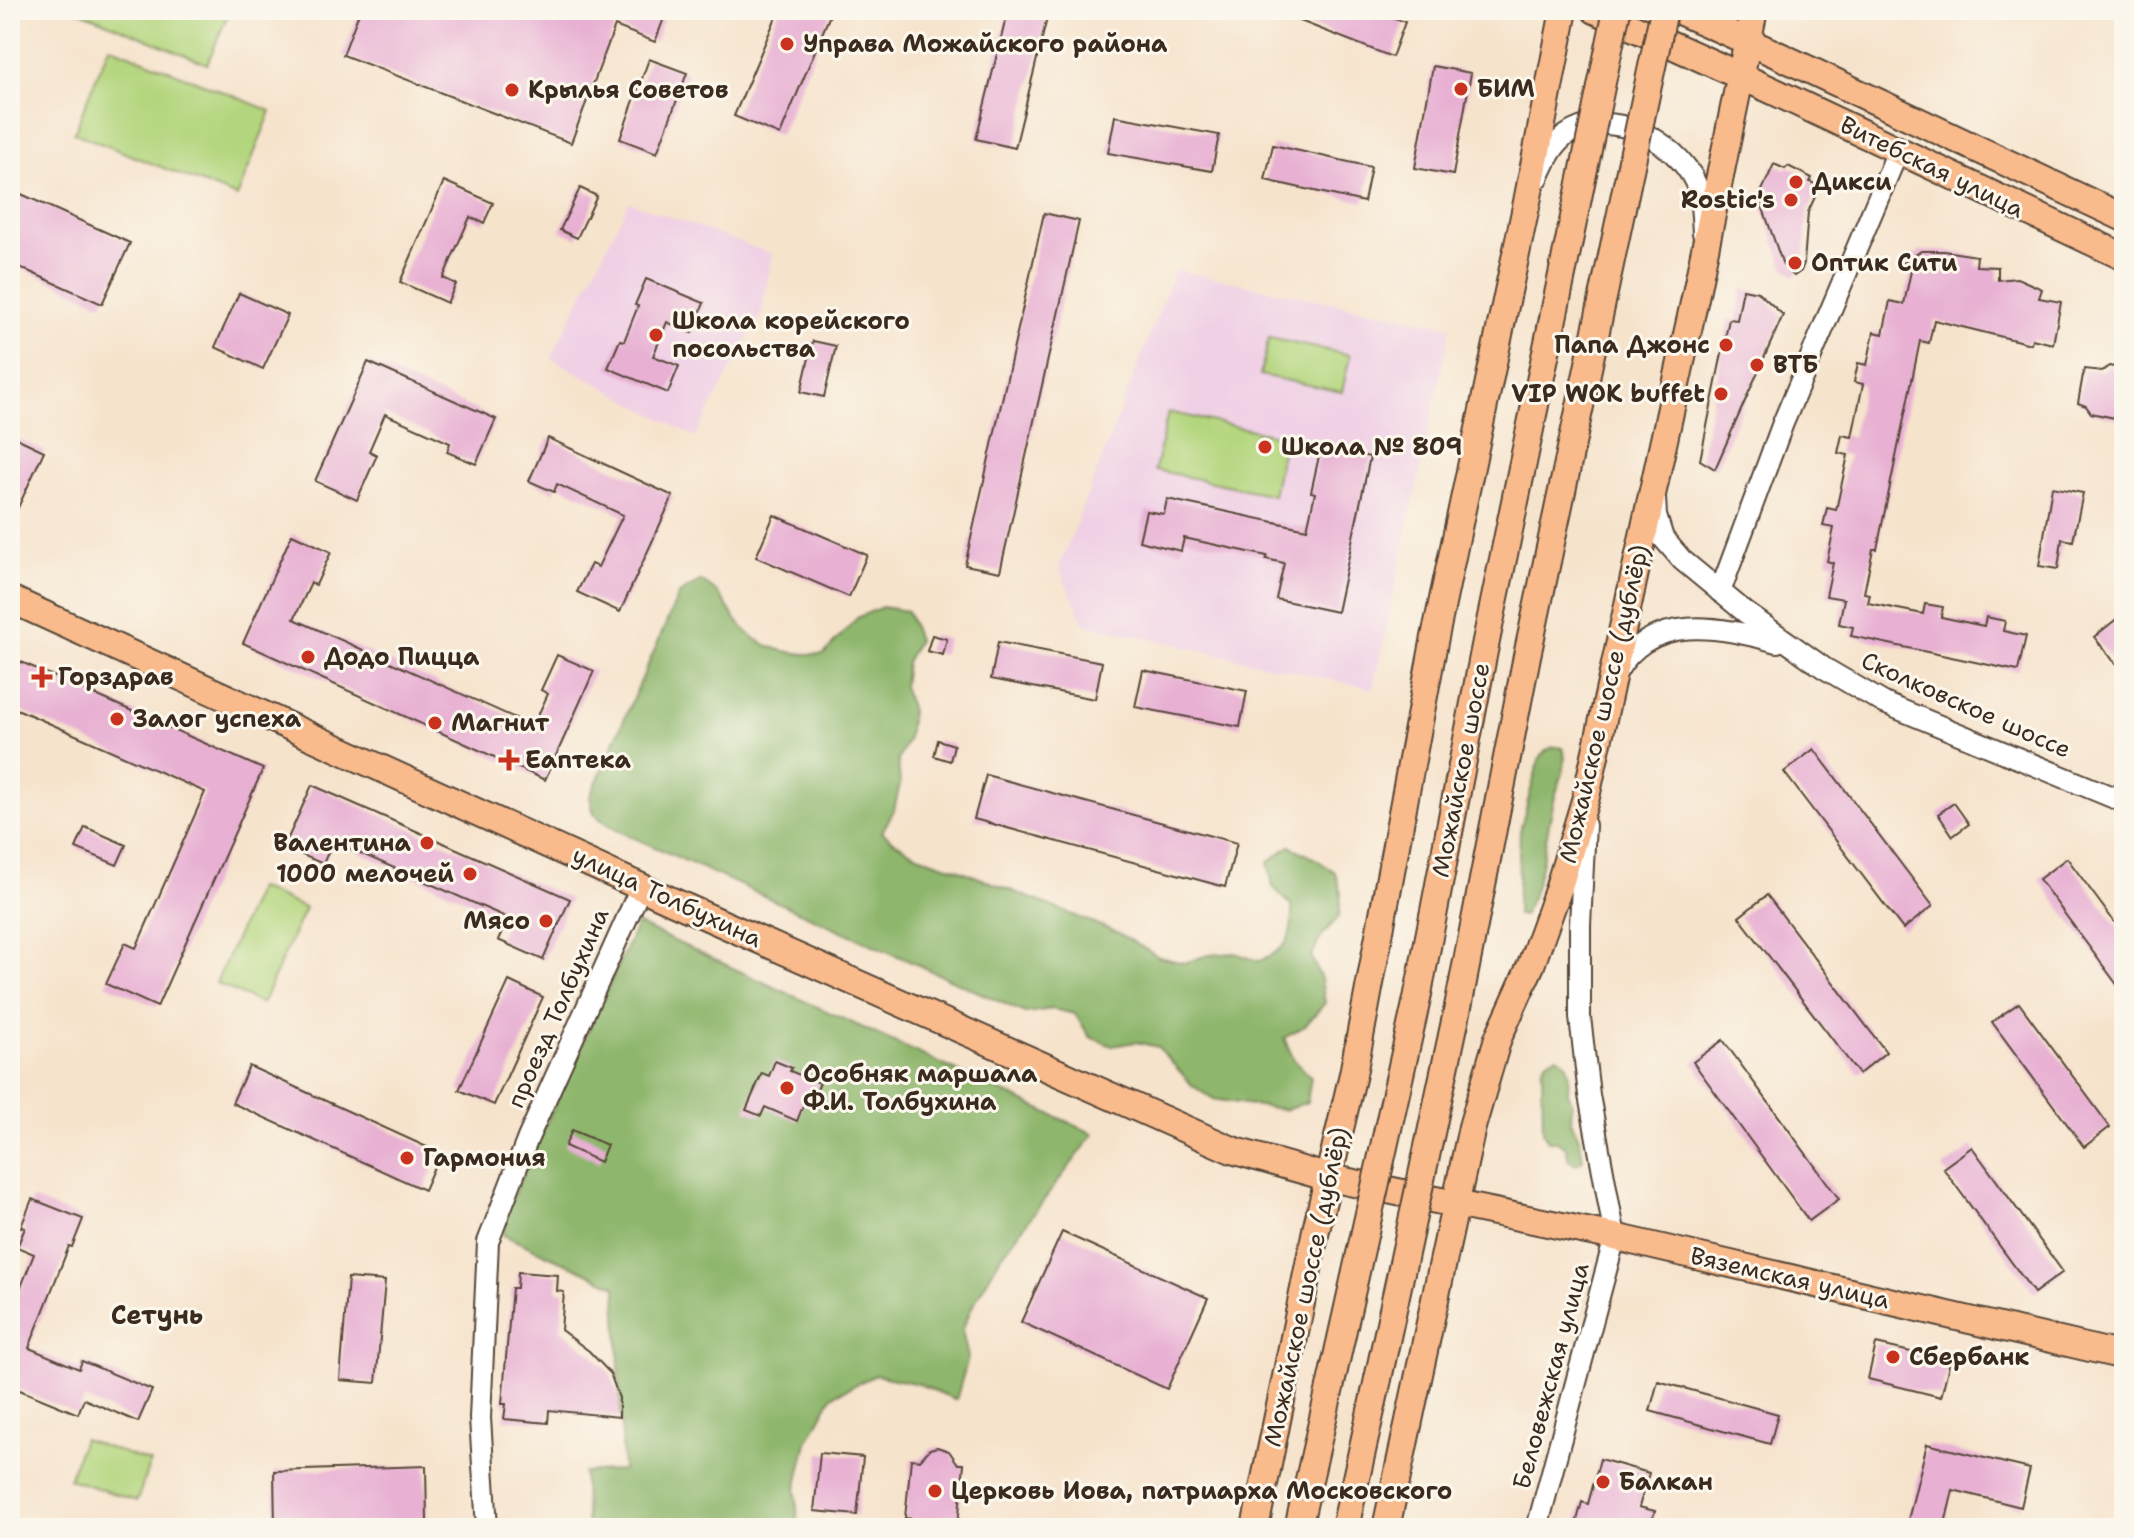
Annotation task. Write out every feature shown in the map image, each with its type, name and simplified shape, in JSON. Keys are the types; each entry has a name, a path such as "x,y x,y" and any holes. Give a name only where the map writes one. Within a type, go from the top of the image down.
{"main road":[{"name":"Можайское шоссе (дублёр)","path":"1255,1528 1356,1060 1435,637 1527,202 1564,10"},
{"name":"Витебская улица","path":"1595,10 1741,75 2124,257"},
{"name":"Можайское шоссе","path":"1298,1528 1417,999 1485,646 1617,10"},
{"name":"Можайское шоссе","path":"1345,1528 1457,1012 1530,641 1664,10"},
{"name":"Витебская улица","path":"1677,10 2124,218"},
{"name":"Можайское шоссе (дублёр)","path":"1386,1528 1472,1127 1498,1038 1531,965 1553,905 1586,797 1754,10"},
{"name":"улица Толбухина","path":"10,599 641,887 1232,1150 1330,1178 1455,1206"},
{"name":"Вяземская улица","path":"1455,1206 1615,1237 2124,1356"}],"street":[{"path":"1527,202 1548,156 1564,137 1588,125 1619,125 1651,136 1677,159 1696,184 1704,253"},
{"path":"1720,592 1783,423 1898,151"},
{"name":"Сколковское шоссе","path":"1654,486 1656,516 1663,538 1682,560 1792,647 1884,703 2124,802"},
{"name":"Сколковское шоссе","path":"1613,678 1636,647 1653,636 1673,631 1692,628 1736,631 1792,647"},
{"path":"1586,797 1580,925 1580,1017 1589,1095 1615,1237"},
{"name":"проезд Толбухина","path":"487,1528 480,1418 488,1242 528,1138 641,887"},
{"name":"Беловежская улица","path":"1537,1528 1615,1237"}],"shaded area":[{"name":"Школа корейского посольства","path":"629,202 772,254 762,312 695,437 551,358"},
{"name":"Школа № 809","path":"1175,270 1451,327 1373,689 1084,624 1059,568"}],"green space":[{"path":"76,10 230,10 207,64"},
{"path":"109,46 271,111 237,197 74,133"},
{"path":"1269,338 1350,355 1342,392 1260,375"},
{"path":"1168,412 1285,437 1273,495 1155,470"},
{"path":"701,581 718,593 752,636 774,648 799,653 824,654 858,617 882,607 907,611 918,640 906,662 903,686 911,711 908,738 898,760 900,784 894,810 882,832 914,853 1116,932 1159,957 1184,963 1208,955 1235,953 1258,961 1283,947 1290,934 1292,906 1273,887 1268,862 1290,846 1335,872 1341,893 1339,917 1322,935 1311,957 1321,979 1325,1003 1305,1026 1284,1038 1294,1060 1311,1077 1307,1102 1286,1110 1212,1099 1192,1085 1158,1047 1136,1042 1112,1046 1090,1037 1075,1014 1052,1009 1025,1013 612,828 594,814 590,797 679,594"},
{"path":"1553,747 1563,747 1564,768 1535,888 1523,916 1517,915 1520,831 1539,760 1544,752"},
{"path":"258,888 305,908 262,1004 216,983"},
{"path":"637,924 1094,1134 1000,1258 973,1305 962,1330 968,1358 956,1400 919,1384 875,1375 832,1396 807,1442 796,1489 798,1528 587,1528 583,1473 623,1470 616,1286 503,1235 507,1210"},
{"path":"1557,1056 1566,1062 1569,1072 1571,1121 1580,1140 1583,1160 1576,1164 1569,1160 1566,1147 1557,1141 1548,1141 1543,1132 1542,1069 1547,1060"},
{"path":"83,1439 150,1462 137,1501 69,1479"}],"building":[{"name":"Крылья Советов","path":"360,10 667,10 655,42 615,26 571,143 343,55"},
{"path":"779,10 832,10 780,135 734,116"},
{"path":"1008,10 1049,10 1015,148 976,139"},
{"path":"1272,10 1372,10 1405,22 1392,57"},
{"path":"649,59 687,73 657,153 620,139"},
{"path":"1433,66 1471,73 1453,175 1415,168"},
{"path":"1115,116 1219,135 1212,171 1108,153"},
{"path":"1273,145 1371,167 1364,202 1265,180"},
{"path":"1774,164 1785,169 1788,166 1812,178 1810,182 1820,186 1808,212 1804,263 1801,271 1794,276 1783,265 1759,197"},
{"path":"444,181 493,203 484,223 470,217 443,278 456,284 447,303 400,282"},
{"path":"580,188 597,196 577,238 560,230"},
{"path":"10,189 130,243 102,304 10,263"},
{"path":"1044,213 1079,221 1000,572 965,565"},
{"path":"1921,251 1977,256 1976,266 1998,267 1998,280 2017,278 2042,289 2039,298 2061,302 2053,344 2032,339 2031,344 1934,320 1929,343 1920,341 1877,549 1873,549 1864,593 1870,594 1868,603 1923,614 1925,604 1943,607 1941,617 1984,626 1986,617 2005,621 2003,631 2026,636 2018,671 1851,636 1853,627 1839,624 1844,599 1826,596 1833,563 1827,561 1834,528 1823,526 1827,508 1836,510 1848,455 1838,453 1842,435 1852,437 1863,384 1854,382 1858,363 1867,365 1874,332 1883,334 1890,301 1904,304 1912,266 1902,264"},
{"path":"646,279 704,303 692,333 667,322 653,356 679,366 668,393 608,368 620,340 624,341"},
{"path":"1743,289 1758,292 1783,315 1715,469 1700,460 1729,319 1737,320"},
{"path":"239,293 288,315 263,369 215,347"},
{"path":"813,341 836,346 824,397 801,392"},
{"path":"368,362 496,419 476,464 447,452 450,443 385,414 369,451 377,455 357,500 315,481"},
{"path":"2109,366 2124,369 2124,420 2091,413 2086,406 2078,403 2084,369 2102,371"},
{"path":"10,435 44,451 10,525"},
{"path":"548,438 673,496 620,612 577,592 591,564 598,567 623,515 557,484 554,492 529,481"},
{"path":"1321,447 1370,457 1337,612 1276,599 1284,563 1266,559 1267,556 1184,538 1181,551 1139,541 1146,511 1164,514 1167,499 1307,529"},
{"path":"2052,487 2083,493 2073,541 2062,539 2058,569 2039,566"},
{"path":"774,515 867,555 849,597 756,557"},
{"path":"292,534 331,552 316,585 311,583 294,619 533,726 548,694 541,690 557,655 594,671 545,780 243,643"},
{"path":"2124,613 2124,674 2094,637"},
{"path":"932,635 947,639 943,655 927,651"},
{"path":"998,642 1102,662 1095,699 991,679"},
{"path":"10,657 263,769 157,1007 106,984 125,943 136,948 205,792 10,706"},
{"path":"1143,670 1247,691 1240,727 1135,707"},
{"path":"938,740 954,745 950,761 934,756"},
{"path":"1814,749 1933,906 1903,929 1784,772"},
{"path":"986,775 1237,843 1225,887 974,819"},
{"path":"312,785 570,899 543,960 498,940 508,918 333,841 323,864 284,847"},
{"path":"1954,803 1969,824 1953,836 1938,814"},
{"path":"85,827 126,845 117,865 76,848"},
{"path":"2067,858 2124,935 2124,994 2039,879"},
{"path":"1767,895 1886,1052 1859,1074 1739,917"},
{"path":"509,981 543,997 494,1105 459,1090"},
{"path":"2019,1003 2110,1127 2084,1147 1992,1022"},
{"path":"1723,1040 1839,1199 1809,1221 1693,1062"},
{"name":"Особняк маршала Ф.И. Толбухина","path":"775,1061 820,1083 816,1092 823,1095 817,1109 804,1103 797,1121 765,1107 761,1116 746,1110 762,1073 769,1076"},
{"path":"249,1066 440,1153 424,1190 232,1103"},
{"path":"572,1130 607,1145 600,1162 565,1146"},
{"path":"1972,1147 2063,1272 2034,1293 1943,1168"},
{"path":"32,1199 83,1219 72,1247 69,1246 29,1348 79,1369 82,1361 152,1390 138,1422 84,1399 78,1414 10,1386 10,1315 34,1254 17,1247"},
{"path":"1062,1232 1208,1298 1167,1389 1021,1322"},
{"path":"518,1272 558,1275 557,1291 564,1292 561,1330 589,1351 610,1373 619,1398 619,1417 549,1410 548,1423 504,1419 506,1404 502,1404 512,1288 517,1288"},
{"path":"348,1278 385,1281 376,1383 340,1380"},
{"path":"1876,1344 1950,1361 1941,1397 1868,1379"},
{"path":"1658,1381 1778,1414 1770,1444 1650,1411"},
{"path":"1927,1444 2030,1469 2021,1507 1953,1490 1944,1528 1906,1528"},
{"name":"Церковь Иова, патриарха Московского","path":"937,1447 949,1451 958,1464 964,1464 958,1523 905,1518 911,1459 920,1460 930,1449"},
{"path":"820,1453 863,1457 857,1515 814,1511"},
{"path":"1600,1459 1649,1473 1639,1507 1655,1511 1650,1528 1575,1528 1582,1502 1588,1504"},
{"path":"426,1466 427,1522 275,1527 274,1471"}],"place":[{"name":"Управа Можайского района","path":"787,44"},
{"name":"БИМ","path":"1461,89"},
{"name":"Крылья Советов","path":"512,90"},
{"name":"Дикси","path":"1796,182"},
{"name":"Rostic's","path":"1791,200"},
{"name":"Оптик Сити","path":"1795,263"},
{"name":"Школа корейского посольства","path":"656,335"},
{"name":"Папа Джонс","path":"1726,345"},
{"name":"ВТБ","path":"1757,365"},
{"name":"VIP WOK buffet","path":"1721,394"},
{"name":"Школа № 809","path":"1265,447"},
{"name":"Додо Пицца","path":"308,657"},
{"name":"Горздрав","path":"42,677"},
{"name":"Залог успеха","path":"117,719"},
{"name":"Магнит","path":"435,723"},
{"name":"Еаптека","path":"509,760"},
{"name":"Валентина","path":"427,843"},
{"name":"1000 мелочей","path":"470,874"},
{"name":"Мясо","path":"546,921"},
{"name":"Особняк маршала Ф.И. Толбухина","path":"787,1088"},
{"name":"Гармония","path":"407,1158"},
{"name":"Сбербанк","path":"1893,1357"},
{"name":"Балкан","path":"1603,1482"},
{"name":"Церковь Иова, патриарха Московского","path":"935,1491"}],"district":[{"name":"Сетунь","path":"157,1315"}]}
